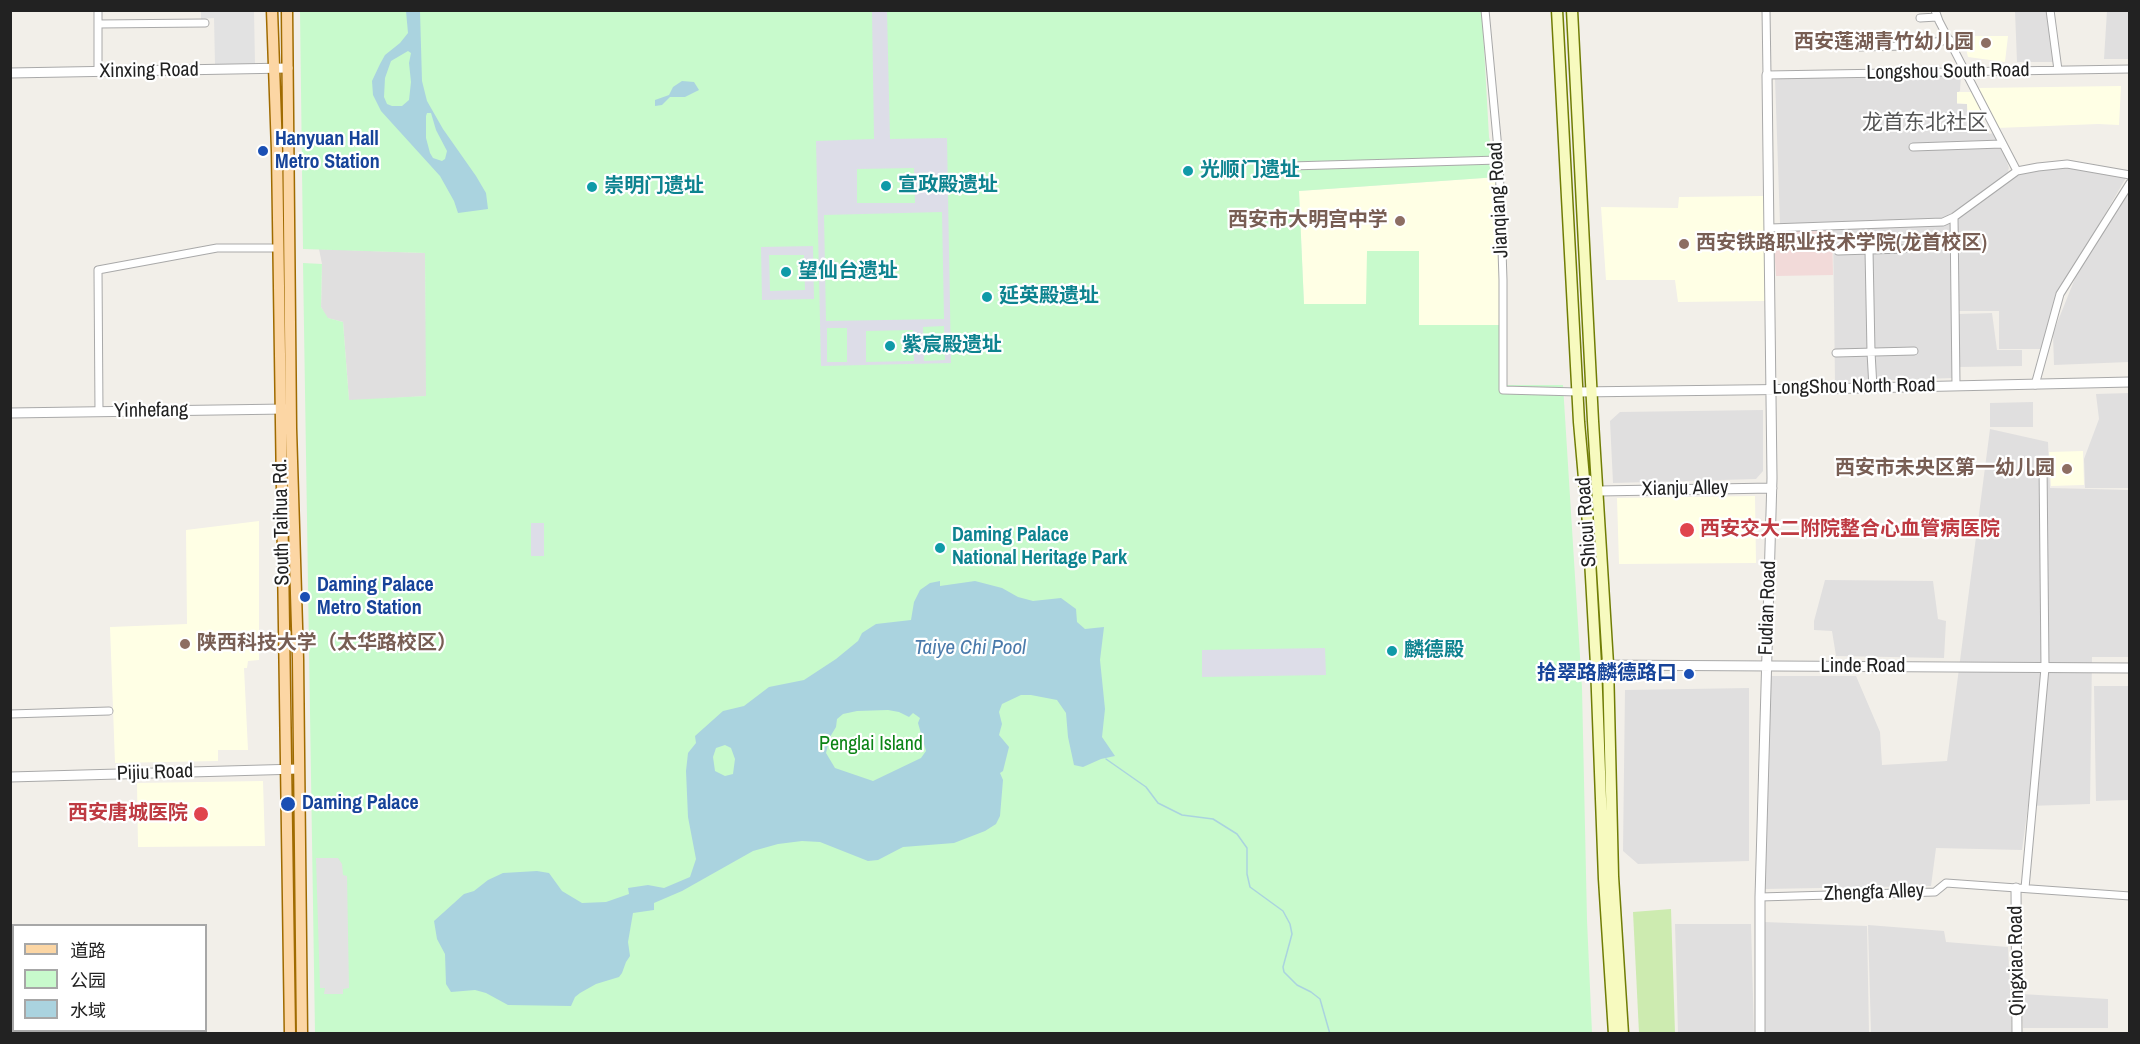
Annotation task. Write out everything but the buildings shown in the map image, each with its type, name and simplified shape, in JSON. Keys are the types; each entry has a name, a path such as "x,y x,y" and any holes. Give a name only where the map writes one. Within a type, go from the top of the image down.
{"main road":[{"name":"South Taihua Rd.","path":"272,10 278,248 299,769 302,1034"},
{"name":"South Taihua Rd.","path":"287,10 286,769 290,1034"},
{"name":"Shicui Road","path":"1557,10 1596,665 1604,879 1614,1034"},
{"name":"Shicui Road","path":"1572,10 1608,664 1613,876 1623,1034"}],"street":[{"path":"98,10 98,72"},
{"name":"Jianqiang Road","path":"1485,10 1499,160 1503,280 1503,390 1578,392"},
{"path":"1766,10 1767,75"},
{"path":"2050,10 2058,70"},
{"path":"1920,18 1936,14 2017,171"},
{"path":"98,24 205,23"},
{"path":"1857,47 1905,46 1950,40"},
{"name":"Xinxing Road","path":"10,73 288,68"},
{"name":"Longshou South Road","path":"1767,75 2130,69"},
{"name":"Fudian Road","path":"1760,1034 1760,897 1772,488 1767,75"},
{"path":"1912,147 2002,144"},
{"path":"1291,166 1499,160"},
{"path":"1770,228 1943,222 1954,217 2017,171 2067,164 2130,175"},
{"path":"2035,385 2060,294 2130,183"},
{"path":"1954,217 1956,385"},
{"path":"99,412 98,270 218,248 278,248"},
{"path":"1838,251 1904,249"},
{"path":"1869,250 1873,388"},
{"path":"1836,353 1914,351"},
{"name":"LongShou North Road","path":"1578,392 2130,382"},
{"name":"Yinhefang","path":"10,413 286,409"},
{"path":"2021,888 2045,668 2043,464"},
{"name":"Xianju Alley","path":"1599,491 1772,488"},
{"name":"Linde Road","path":"1596,665 2130,668"},
{"path":"10,714 109,711"},
{"name":"Pijiu Road","path":"10,777 299,769"},
{"name":"Zhengfa Alley","path":"1760,897 1935,892 1946,883 2130,896"},
{"name":"Qingxiao Road","path":"2018,1034 2021,888"}],"shaded area":[{"path":"201,11 254,11 255,64 215,64 214,18 201,19"},
{"path":"872,11 887,11 890,139 947,138 951,363 821,366 816,141 874,139","holes":["914,168 915,203 857,203 857,169","942,212 944,319 826,321 824,215","944,326 945,360 924,361 923,327","827,328 847,328 847,362 827,362","913,330 914,361 866,362 866,331"]},
{"path":"2015,11 2048,11 2054,62 2017,62"},
{"path":"2107,11 2129,11 2129,59 2104,59"},
{"name":"西安莲湖青竹幼儿园","path":"1963,36 2008,36 2005,62 1968,57"},
{"path":"1961,76 1957,104 1967,104 1968,124 1984,123 1989,134 1994,133 2002,146 2009,168 2006,177 1943,219 1780,224 1775,78"},
{"path":"2121,86 2119,125 1997,128 1977,88"},
{"path":"1957,92 1975,92 1982,105 1983,121 1968,122 1967,104 1957,103"},
{"path":"2068,166 2127,176 2057,297 2041,349 1999,349 1999,311 1956,311 1955,218 2018,173"},
{"name":"西安市大明宫中学","path":"1498,177 1503,325 1419,325 1419,252 1366,304 1304,304 1299,191"},
{"path":"2129,189 2129,362 2054,365 2053,333 2078,271"},
{"name":"西安铁路职业技术学院(龙首校区)","path":"1764,196 1766,301 1678,302 1675,280 1606,280 1601,207 1678,208 1679,197"},
{"path":"1951,224 1953,378 1835,382 1833,228"},
{"path":"1832,228 1833,275 1776,276 1773,229"},
{"path":"813,246 814,299 762,300 761,247","holes":["769,255 804,255 805,290 770,291"]},
{"path":"319,249 425,253 427,396 349,401 343,322 327,318 321,307 322,264"},
{"path":"1992,313 1997,350 2022,350 2022,366 1959,367 1959,314"},
{"path":"2129,393 2129,488 2085,488 2084,459 2099,419 2096,394"},
{"path":"2033,402 2033,427 1990,427 1990,403"},
{"path":"1763,410 1763,471 1756,479 1613,483 1610,421 1620,412"},
{"path":"1990,429 2048,442 2050,488 2129,490 2129,657 2092,657 2090,804 2028,806 2022,850 1936,848 1931,886 1765,889 1771,676 1856,676 1880,732 1882,765 1947,761"},
{"name":"西安市未央区第一幼儿园","path":"2083,451 2084,485 2051,486 2049,452"},
{"name":"西安交大二附院整合心血管病医院","path":"1755,496 1756,563 1619,564 1617,498"},
{"name":"陕西科技大学（太华路校区）","path":"259,521 259,660 248,661 247,668 244,668 248,750 218,750 218,761 115,763 110,627 187,624 186,530"},
{"path":"531,523 544,523 544,556 531,556"},
{"path":"1825,580 1933,581 1938,619 1946,621 1944,658 1836,656 1832,631 1814,630 1814,621"},
{"path":"1325,648 1326,675 1202,677 1202,650"},
{"path":"2094,686 2129,686 2129,800 2096,801"},
{"path":"1749,688 1749,861 1638,864 1623,851 1625,690"},
{"name":"西安唐城医院","path":"263,781 265,846 138,847 137,783"},
{"path":"316,858 338,858 342,864 343,875 347,876 349,988 343,989 343,994 324,994 325,988 320,988"},
{"path":"1764,922 1867,926 1869,1033 1765,1033"},
{"path":"1675,924 1751,924 1754,1033 1678,1033"},
{"path":"1868,925 1944,931 1946,942 2008,947 2012,1033 1871,1033"},
{"path":"2021,994 2108,999 2108,1028 2023,1028"}],"green space":[{"name":"Daming Palace National Heritage Park","path":"300,11 1482,11 1489,137 1498,177 1299,191 1304,304 1366,304 1367,251 1419,251 1419,325 1503,325 1502,385 1563,385 1582,688 1592,1033 315,1033 303,263 322,264 321,307 328,318 343,322 349,400 426,396 425,253 303,249"},
{"path":"1671,909 1675,1033 1639,1033 1633,912"}],"water":[{"path":"406,11 420,11 422,81 427,101 486,193 488,209 458,213 440,176 381,111 373,95 372,81 385,55 408,33","holes":["408,51 411,53 409,100 402,106 392,106 387,104 384,97 385,78 391,61","427,113 431,113 436,130 447,151 442,161 433,158 430,153 426,138"]},
{"path":"682,81 694,82 699,90 685,97 670,97 662,105 655,106 655,100 669,95 673,87"},
{"name":"Taiye Chi Pool","path":"940,581 940,586 975,581 1002,588 1018,597 1033,601 1061,598 1076,609 1077,622 1085,629 1104,627 1100,660 1105,709 1102,737 1115,756 1083,767 1074,765 1066,713 1057,700 1021,695 1002,704 999,712 1002,724 999,735 1009,747 1003,771 1000,773 1003,780 1000,816 996,824 985,831 954,843 903,847 878,860 868,861 820,842 802,841 778,844 753,851 682,891 654,903 654,910 633,913 628,942 630,956 622,973 619,977 596,984 580,993 575,997 571,1006 508,1005 486,993 475,990 451,992 446,984 445,954 437,939 434,921 464,894 474,891 488,880 503,873 537,871 549,873 562,891 582,903 606,902 629,894 628,888 648,885 664,888 690,877 696,859 688,817 686,771 688,753 696,743 695,736 723,711 744,706 769,687 804,680 836,659 858,641 862,633 876,624 911,620 914,602 920,590 930,583","holes":["888,710 909,717 913,713 920,718 918,723 926,751 921,758 873,781 835,768 826,753 837,719 843,714 857,711","725,745 731,748 735,759 733,774 725,776 715,771 713,757 716,748"]}],"waterway":[{"path":"1106,759 1146,787 1158,803 1182,815 1213,819 1237,834 1247,848 1247,874 1250,887 1283,911 1290,924 1292,934 1283,967 1284,972 1297,985 1320,999 1330,1034"}],"place":[{"name":"西安莲湖青竹幼儿园","path":"1986,43"},
{"name":"Hanyuan Hall Metro Station","path":"263,151"},
{"name":"光顺门遗址","path":"1188,171"},
{"name":"宣政殿遗址","path":"886,186"},
{"name":"崇明门遗址","path":"592,187"},
{"name":"西安市大明宫中学","path":"1400,221"},
{"name":"西安铁路职业技术学院(龙首校区)","path":"1684,244"},
{"name":"望仙台遗址","path":"786,272"},
{"name":"延英殿遗址","path":"987,297"},
{"name":"紫宸殿遗址","path":"890,346"},
{"name":"西安市未央区第一幼儿园","path":"2067,469"},
{"name":"西安交大二附院整合心血管病医院","path":"1687,530"},
{"name":"Daming Palace National Heritage Park","path":"940,548"},
{"name":"Daming Palace Metro Station","path":"305,597"},
{"name":"陕西科技大学（太华路校区）","path":"185,644"},
{"name":"麟德殿","path":"1392,651"},
{"name":"拾翠路麟德路口","path":"1689,674"},
{"name":"Daming Palace","path":"288,804"},
{"name":"西安唐城医院","path":"201,814"}],"district":[{"name":"龙首东北社区","path":"1925,123"}],"park label":[{"name":"Penglai Island","path":"871,745"}]}
